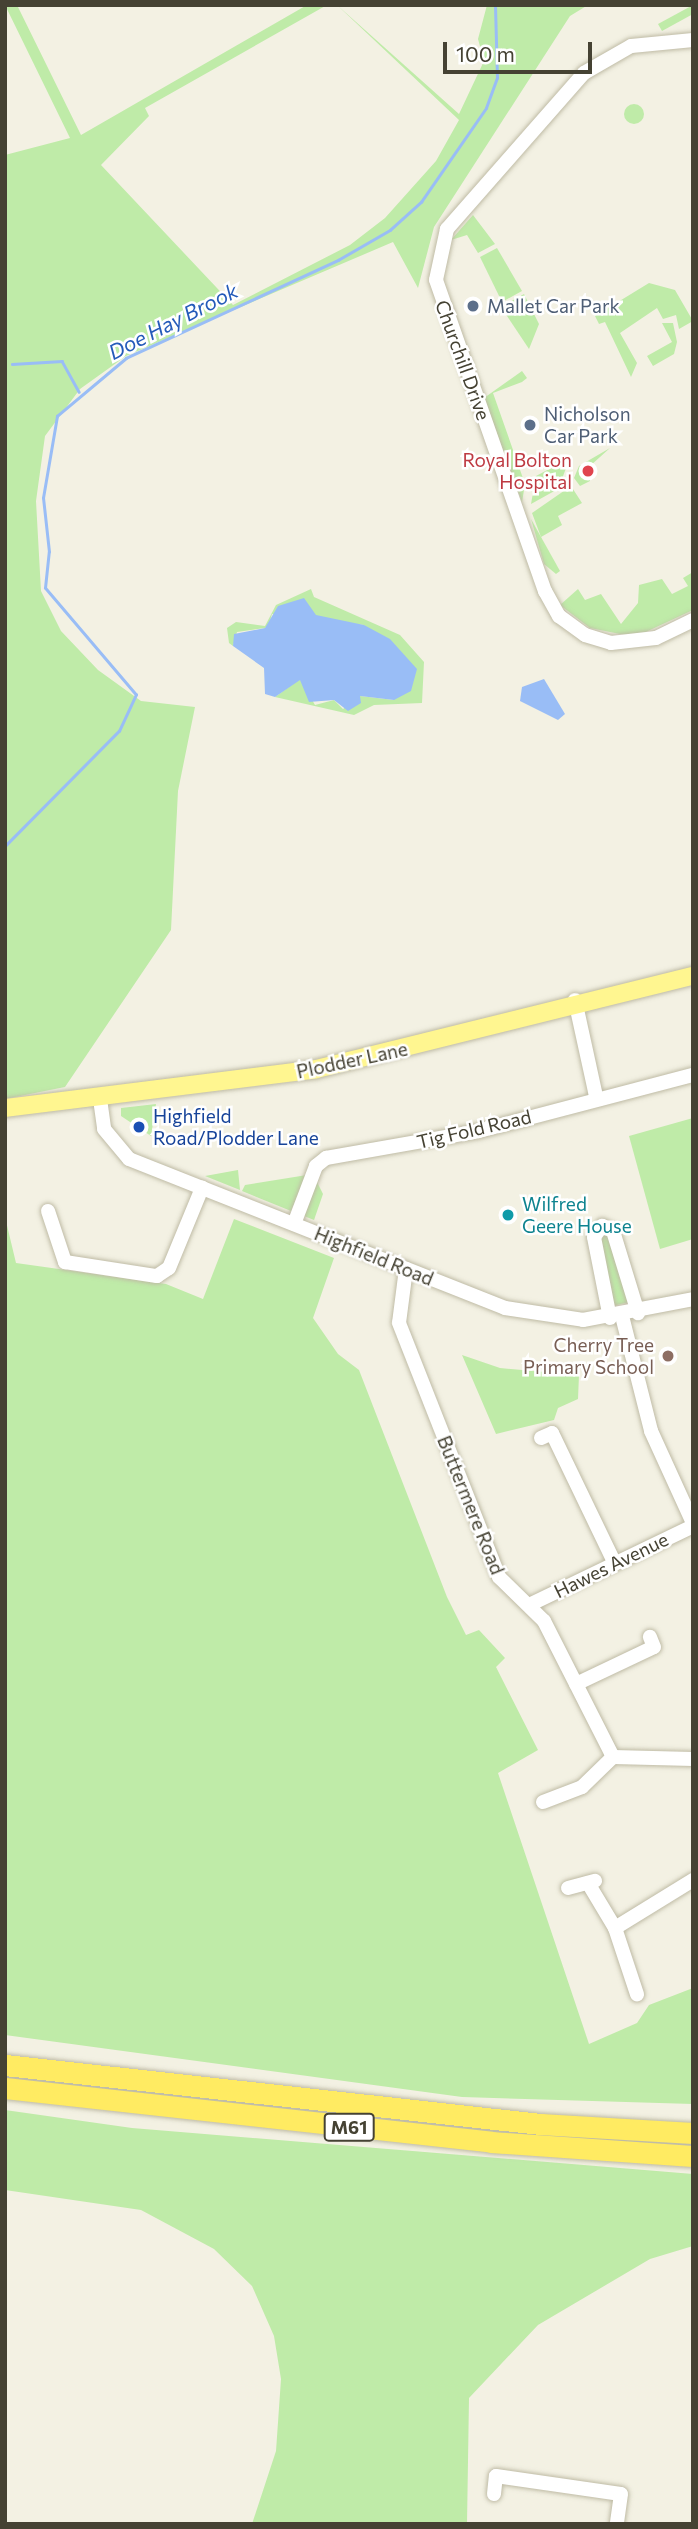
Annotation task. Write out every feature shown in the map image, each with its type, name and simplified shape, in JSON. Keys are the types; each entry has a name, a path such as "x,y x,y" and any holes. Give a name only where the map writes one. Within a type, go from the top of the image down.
{"highway":[{"name":"M61","path":"5,2065 540,2124 693,2133"},
{"name":"M61","path":"5,2088 491,2142 693,2156"}],"main road":[{"name":"Plodder Lane","path":"5,1108 100,1099 390,1054 575,1000 693,976"}],"street":[{"name":"Churchill Drive","path":"693,40 631,46 584,73 447,229 436,280 545,592 559,616 585,635 611,643 656,638 693,620"},
{"path":"575,1000 596,1097"},
{"name":"Tig Fold Road","path":"294,1224 316,1166 326,1158 479,1131 596,1097 693,1075"},
{"name":"Highfield Road","path":"100,1099 104,1129 118,1150 202,1188 519,1311 616,1317 693,1299"},
{"path":"48,1211 65,1262 156,1276 169,1268 202,1188"},
{"path":"638,1312 612,1231 602,1226 594,1237 616,1317 651,1431 687,1498 693,1524"},
{"name":"Buttermere Road","path":"406,1269 399,1323 499,1577 529,1605 576,1684 613,1757"},
{"path":"541,1438 552,1433 615,1564"},
{"name":"Hawes Avenue","path":"529,1605 693,1524"},
{"path":"576,1684 654,1647 650,1637"},
{"path":"551,1803 591,1781 613,1757 632,1762 693,1759"},
{"path":"615,1928 693,1880"},
{"path":"568,1888 592,1882 615,1928 637,1994"},
{"path":"494,2494 496,2476 621,2494 617,2524"}],"green space":[{"path":"5,5 17,5 81,135 307,5 327,5 145,108 149,116 101,165 233,305 350,245 385,218 436,161 459,120 337,5 459,114 484,61 478,39 487,5 588,5 570,16 434,227 418,288 393,242 126,356 80,389 45,436 36,501 41,591 61,631 98,670 141,701 195,707 178,791 171,930 65,1087 5,1099 5,155 70,138"},
{"path":"693,5 693,14 662,31 658,24"},
{"path":"630,104 638,104 644,114 638,124 630,124 624,118 624,110"},
{"path":"473,215 495,244 478,253 467,235 451,240"},
{"path":"497,248 522,291 502,302 480,257"},
{"path":"649,283 675,290 693,321 679,329 676,315 663,319 657,308 620,333 637,363 631,377 605,322 599,324 595,316"},
{"path":"524,294 539,324 529,349 501,307"},
{"path":"662,323 673,323 677,342 674,354 653,366 647,356 672,342"},
{"path":"522,371 527,378 522,382 493,393 525,484 522,502 484,398"},
{"path":"610,448 590,466 590,481 580,486 574,478 579,466"},
{"path":"570,458 558,489 531,504 536,476"},
{"path":"571,486 582,503 558,516 562,525 541,537 532,513"},
{"path":"531,519 560,571 556,574 544,564"},
{"path":"693,572 693,610 635,637 590,628 560,605 578,589 585,600 601,594 621,624 638,603 639,585 662,579 672,594 688,586 683,578"},
{"path":"311,589 314,597 400,635 424,662 422,703 374,705 354,715 275,697 300,679 315,705 334,700 343,709 360,696 394,700 364,625 272,614 269,625 265,628 237,632 233,646 229,643 227,628 236,622 265,626 276,605"},
{"path":"156,1104 151,1136 121,1116 121,1108"},
{"path":"693,1118 693,1239 660,1249 629,1136"},
{"path":"238,1170 240,1190 205,1176"},
{"path":"307,1175 291,1211 242,1191 245,1185"},
{"path":"317,1182 323,1194 314,1220 304,1216"},
{"path":"5,1217 16,1263 166,1284 203,1299 234,1219 334,1258 313,1318 338,1354 359,1370 447,1597 466,1635 479,1630 505,1658 496,1667 538,1750 498,1773 589,2044 637,2023 649,2005 693,1988 693,2104 462,2097 5,2035"},
{"path":"607,1232 630,1302 612,1306 599,1238"},
{"path":"462,1355 500,1368 579,1375 578,1399 558,1408 554,1420 496,1434"},
{"path":"5,2110 132,2128 693,2174 693,2246 650,2259 538,2325 469,2398 467,2524 252,2524 276,2451 281,2379 274,2336 252,2286 214,2249 141,2210 5,2190"}],"water":[{"path":"304,598 316,615 364,625 390,639 417,669 411,691 394,700 360,696 361,703 348,711 334,700 309,702 300,680 275,697 265,694 264,668 233,646 234,634 265,628 278,606"},
{"path":"544,679 565,714 558,720 520,701 522,687"}],"waterway":[{"name":"Doe Hay Brook","path":"5,846 119,731 136,695 45,588 49,552 43,498 57,416 126,358 338,260 390,230 421,202 486,108 497,78 495,5"},
{"path":"12,364 62,361 79,392"}],"place":[{"name":"Mallet Car Park","path":"473,306"},
{"name":"Nicholson Car Park","path":"530,425"},
{"name":"Royal Bolton Hospital","path":"588,471"},
{"name":"Highfield Road/Plodder Lane","path":"139,1127"},
{"name":"Wilfred Geere House","path":"508,1215"},
{"name":"Cherry Tree Primary School","path":"668,1356"}]}
